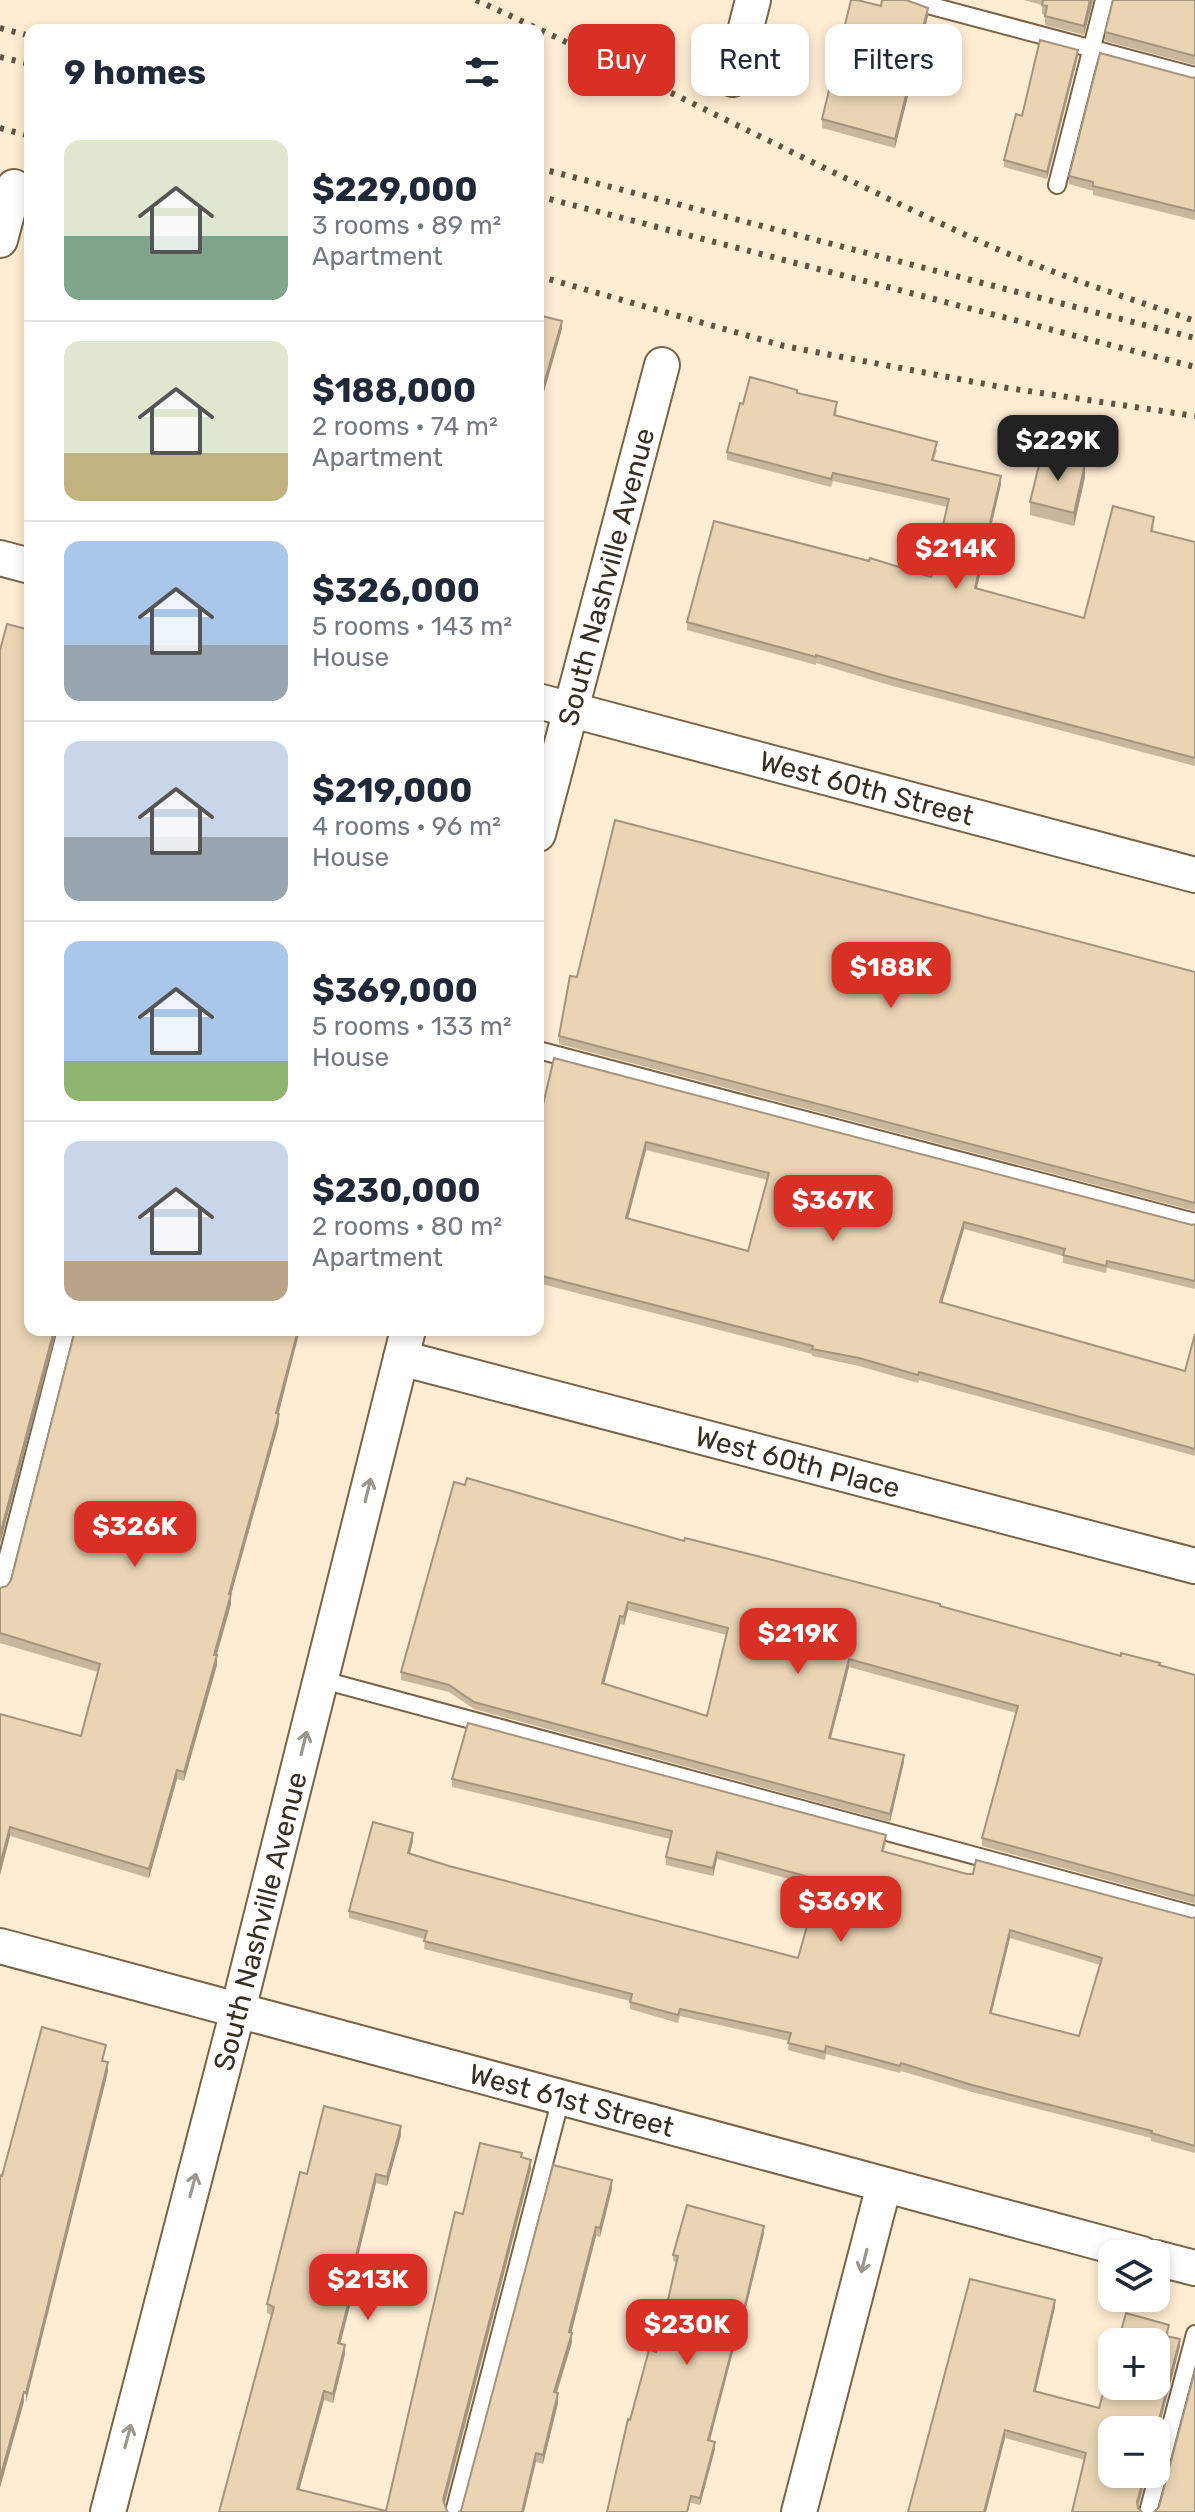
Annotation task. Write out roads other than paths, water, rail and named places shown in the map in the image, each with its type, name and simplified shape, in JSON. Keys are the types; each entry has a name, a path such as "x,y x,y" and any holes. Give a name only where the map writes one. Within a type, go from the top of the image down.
{"street":[{"path":"747,24 753,0"},
{"path":"0,240 14,187"},
{"name":"South Nashville Avenue","path":"544,811 662,365"},
{"path":"0,558 24,564"},
{"name":"West 60th Street","path":"544,703 1195,875"},
{"name":"South Nashville Avenue","path":"108,2512 405,1344"},
{"name":"West 60th Place","path":"405,1344 1195,1566"},
{"name":"West 61st Street","path":"0,1946 1098,2242"},
{"path":"799,2512 884,2185"},
{"path":"1170,2262 1195,2268"}],"lane":[{"path":"909,0 1195,76"},
{"path":"1057,185 1104,0"},
{"path":"544,1052 1195,1222"},
{"path":"0,1587 64,1336"},
{"path":"319,1679 1195,1915"},
{"path":"454,2512 561,2098"},
{"path":"1148,2512 1195,2334"}],"railway":[{"path":"476,0 527,24"},
{"path":"0,28 24,34"},
{"path":"544,32 1005,253 1195,321"},
{"path":"0,57 24,63"},
{"path":"0,128 24,134"},
{"path":"544,170 1195,338"},
{"path":"544,198 1195,367"},
{"path":"544,278 784,346 1001,387 1195,416"}]}
